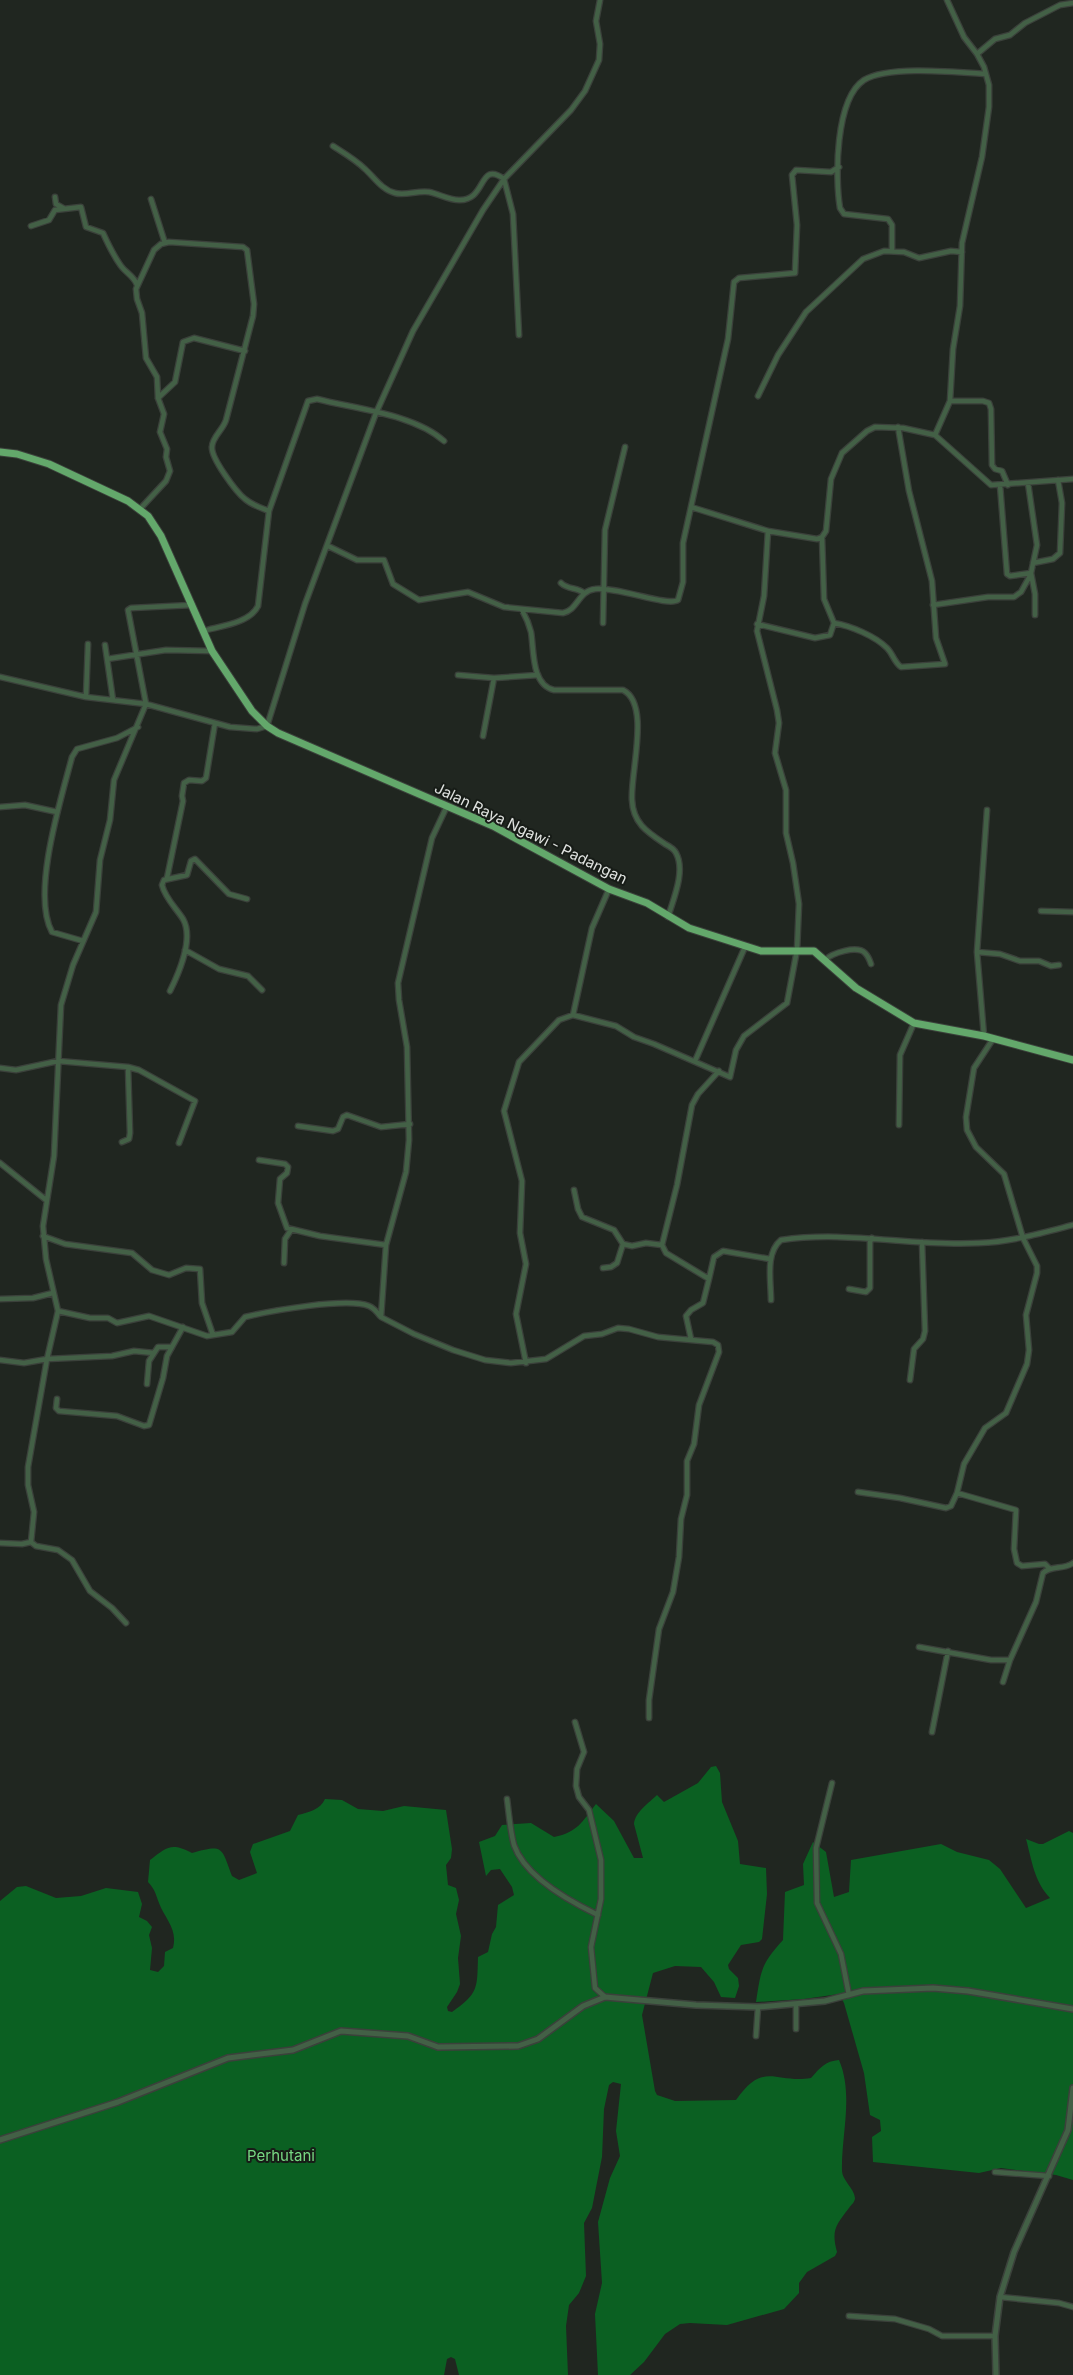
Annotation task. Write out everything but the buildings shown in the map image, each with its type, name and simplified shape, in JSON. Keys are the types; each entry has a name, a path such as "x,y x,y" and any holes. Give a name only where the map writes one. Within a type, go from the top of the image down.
{"highway":[{"name":"Jalan Raya Ngawi - Padangan","path":"0,452 17,454 49,464 93,483 140,509 161,536 212,652 252,711 266,726 517,838 609,889 647,903 668,917 696,931 746,947 774,952 814,950 856,988 914,1023 984,1036 1073,1060"}],"street":[{"path":"0,677 86,697 146,704 238,729 260,729 266,726 305,604 376,413 421,315 483,210 504,179 571,110 588,85 595,72 600,52 596,21 600,0"},
{"path":"935,435 950,401 953,349 960,306 962,252 988,122 990,94 986,74 977,54 964,37 947,0"},
{"path":"977,54 995,39 1010,35 1026,23 1060,5 1073,3"},
{"path":"892,251 892,226 888,219 846,214 841,211 840,133 846,109 855,89 863,80 901,71 986,74"},
{"path":"334,146 365,168 385,188 397,194 424,191 456,200 467,199 476,194 482,181 487,176 497,175 504,179 513,214 513,257 517,281 519,335"},
{"path":"328,546 357,560 384,560 393,584 420,600 468,592 504,607 522,610 567,612 584,593 604,588 629,592 666,602 678,600 683,582 683,543 728,340 734,282 739,278 795,273 796,225 792,175 796,170 831,172 839,167"},
{"path":"55,197 56,204 64,208"},
{"path":"151,199 164,243"},
{"path":"31,226 49,220 53,210 81,207 86,226 103,233 109,248 120,264 134,278 137,285 137,299 143,318 145,352 149,366 157,377 158,398 164,414 160,432 167,449 166,457 170,471 166,481 140,509"},
{"path":"137,285 154,250 164,243 245,248 254,310 226,420 213,442 212,452 241,495 253,504 269,511"},
{"path":"758,396 778,355 806,312 863,259 874,253 892,251 904,252 919,258 951,251 962,252"},
{"path":"158,398 174,382 185,340 194,338 244,351"},
{"path":"204,631 247,618 256,610 260,601 269,511 308,401 317,399 421,425 435,432 444,441"},
{"path":"950,401 983,401 989,403 992,409 992,465 995,469 1002,471 1008,485"},
{"path":"834,623 851,627 880,643 889,650 901,667 943,666 946,662 936,638 932,581 909,491 898,427"},
{"path":"757,624 819,639 830,636 834,623 824,599 822,537 826,531 832,479 842,453 871,428 898,427 935,435 986,482 1008,485 1073,479"},
{"path":"603,623 606,520 625,448"},
{"path":"1033,563 1053,559 1060,553 1062,502 1058,480"},
{"path":"933,605 988,597 1014,597 1021,592 1031,573 1037,553 1028,483"},
{"path":"1000,485 1007,574 1010,576 1031,573"},
{"path":"691,507 768,530 806,538 822,537"},
{"path":"526,1363 516,1314 526,1264 520,1233 522,1181 504,1111 519,1062 559,1020 573,1015 610,1024 634,1038 695,1061 730,1077 736,1050 744,1036 787,1003 796,950 799,900 786,833 786,790 775,754 778,717 758,638 757,624 764,596 768,530"},
{"path":"1031,573 1035,594 1034,615"},
{"path":"561,582 565,587 580,590 584,593"},
{"path":"31,1542 34,1512 28,1485 28,1467 46,1359 58,1311 53,1294 43,1236 46,1200 54,1156 62,999 83,941 96,912 100,860 110,820 114,780 138,727 146,704 129,609 192,605"},
{"path":"522,610 531,632 533,661 538,675 550,690 623,690 630,695 638,718 632,791 635,818 648,832 676,852 679,864 678,881 668,917"},
{"path":"86,697 88,644"},
{"path":"105,645 113,700"},
{"path":"107,659 137,653 176,650 212,652"},
{"path":"458,675 494,678 538,675"},
{"path":"483,736 494,678"},
{"path":"167,878 183,801 184,783 189,780 202,781 206,778 215,723"},
{"path":"83,941 52,932 45,910 50,850 57,812 72,757 77,750 117,738 138,727"},
{"path":"0,807 25,805 57,812"},
{"path":"381,1317 386,1245 406,1172 410,1124 406,1042 398,983 432,838 447,806"},
{"path":"984,1036 978,952 987,810"},
{"path":"170,991 183,962 185,950 184,922 163,888 162,882 167,878 187,875 192,860 195,859 229,894 247,899"},
{"path":"573,1015 592,928 609,889"},
{"path":"1041,911 1073,912"},
{"path":"695,1061 746,947"},
{"path":"185,950 219,969 248,976 262,990"},
{"path":"825,960 838,953 860,950 866,954 872,964"},
{"path":"978,952 1000,954 1020,961 1039,961 1051,966 1059,965"},
{"path":"899,1125 900,1055 914,1023"},
{"path":"858,1492 900,1498 942,1508 950,1506 957,1493 964,1464 985,1428 1006,1412 1027,1364 1029,1350 1026,1323 1027,1309 1038,1269 1024,1238 1004,1174 976,1147 969,1135 966,1124 974,1068 993,1039"},
{"path":"0,1068 16,1070 58,1061 139,1070 195,1101 179,1143"},
{"path":"122,1142 129,1139 130,1133 128,1068"},
{"path":"709,1279 666,1253 662,1245 677,1185 692,1105 698,1094 719,1072"},
{"path":"298,1126 333,1131 338,1129 343,1117 347,1115 381,1127 410,1124"},
{"path":"259,1160 285,1164 288,1167 287,1173 280,1179 278,1203 285,1217 286,1226 291,1230 386,1245"},
{"path":"0,1163 46,1200"},
{"path":"574,1190 578,1209 582,1217 614,1230 623,1244 632,1246 646,1243 662,1245"},
{"path":"771,1300 770,1259 781,1240 839,1236 922,1242 981,1243 1024,1238 1073,1225"},
{"path":"284,1263 285,1239 291,1230"},
{"path":"43,1236 64,1244 132,1253 152,1270 168,1275 186,1268 200,1269 202,1304 212,1335"},
{"path":"849,1289 866,1292 870,1288 870,1242 872,1238"},
{"path":"910,1380 914,1349 923,1338 925,1331 922,1242"},
{"path":"602,1268 611,1267 618,1263 623,1244"},
{"path":"691,1339 686,1316 691,1310 703,1303 714,1257 723,1251 770,1259"},
{"path":"0,1299 33,1298 53,1294"},
{"path":"58,1311 90,1318 108,1318 118,1323 149,1316 204,1336 232,1332 245,1317 322,1306 367,1305 374,1309 381,1317 414,1334 475,1358 497,1362 526,1363 554,1356 584,1336 602,1334 618,1328 658,1337 716,1343 719,1352 699,1405 694,1444 687,1461 687,1495 681,1519 679,1558 673,1592 659,1629 649,1700 649,1718"},
{"path":"57,1399 56,1408 59,1411 117,1416 148,1426 151,1422 167,1356 183,1327"},
{"path":"147,1384 148,1365 154,1353 160,1346 172,1347"},
{"path":"0,1360 20,1363 46,1359 112,1356 134,1351 154,1353"},
{"path":"957,1493 1016,1510 1014,1549 1017,1563 1022,1566 1045,1564 1050,1569"},
{"path":"0,1543 31,1542 36,1546 58,1550 72,1560 90,1591 112,1608 126,1623"},
{"path":"1003,1682 1010,1660 1036,1602 1041,1576 1044,1571 1064,1568 1073,1563"},
{"path":"919,1647 992,1660 1010,1660"},
{"path":"932,1732 948,1651"},
{"path":"575,1722 584,1752 577,1769 576,1786 579,1797 589,1810 601,1860 601,1899 591,1942 593,1977 597,1991 605,1997"},
{"path":"832,1783 816,1848 817,1903 841,1954 849,1995"},
{"path":"507,1799 515,1846 525,1862 565,1898 598,1915"},
{"path":"0,2140 118,2102 228,2058 293,2050 341,2031 408,2036 438,2047 518,2046 538,2039 583,2006 596,1999 605,1997 677,2004 758,2007 825,2002 863,1991 933,1988 968,1991 1073,2008"},
{"path":"796,2005 796,2029"},
{"path":"756,2036 758,2007"},
{"path":"996,2375 994,2336 1000,2297 1014,2252 1068,2130 1073,2088"},
{"path":"995,2172 1049,2176"},
{"path":"1000,2297 1073,2306"},
{"path":"849,2316 895,2319 929,2329 942,2336 994,2336"}],"green space":[{"name":"Perhutani","path":"716,1766 720,1773 722,1802 738,1841 740,1864 766,1868 767,1894 762,1939 759,1942 741,1945 728,1965 729,1969 738,1978 739,1986 735,1998 721,1997 714,1982 701,1967 675,1966 653,1973 642,2015 655,2091 657,2095 675,2101 736,2100 754,2081 763,2077 811,2078 826,2063 839,2060 846,2087 842,2171 844,2178 853,2191 855,2199 836,2228 835,2244 837,2252 835,2256 807,2272 799,2283 799,2293 784,2309 727,2325 680,2324 665,2334 644,2362 630,2375 598,2375 595,2314 602,2283 598,2222 610,2178 620,2156 616,2131 621,2084 613,2082 609,2085 604,2109 602,2157 592,2208 584,2223 586,2276 579,2293 569,2305 566,2326 568,2375 459,2375 455,2359 451,2357 447,2359 444,2375 0,2375 0,1901 17,1887 26,1886 56,1898 81,1896 106,1888 138,1892 142,1904 139,1917 147,1921 152,1927 149,1935 152,1948 150,1970 158,1972 164,1966 165,1952 173,1948 174,1935 155,1892 148,1882 150,1860 165,1849 174,1847 192,1853 210,1849 220,1850 226,1859 232,1876 239,1880 257,1873 250,1852 253,1844 290,1831 298,1815 317,1808 325,1799 342,1800 358,1809 383,1811 404,1806 446,1810 452,1849 451,1858 446,1865 448,1885 456,1888 459,1900 456,1914 461,1936 458,1958 460,1984 447,2007 448,2011 452,2012 467,2000 475,1989 478,1957 488,1952 492,1934 496,1927 498,1905 514,1895 512,1887 500,1869 491,1870 486,1876 479,1842 495,1836 502,1825 531,1823 554,1837 562,1835 579,1825 596,1804 614,1821 634,1858 643,1858 634,1824 640,1812 657,1795 664,1802 698,1783 711,1767"},
{"path":"1069,1831 1073,1833 1073,2180 1056,2175 1001,2168 979,2173 873,2162 872,2137 881,2131 880,2120 870,2115 864,2073 844,2003 839,1994 804,1999 756,2002 763,1968 770,1955 783,1940 785,1892 804,1885 803,1864 813,1842 826,1852 834,1897 849,1892 851,1860 941,1844 957,1852 989,1860 1000,1869 1026,1908 1050,1898 1037,1878 1026,1839 1043,1844"}]}
